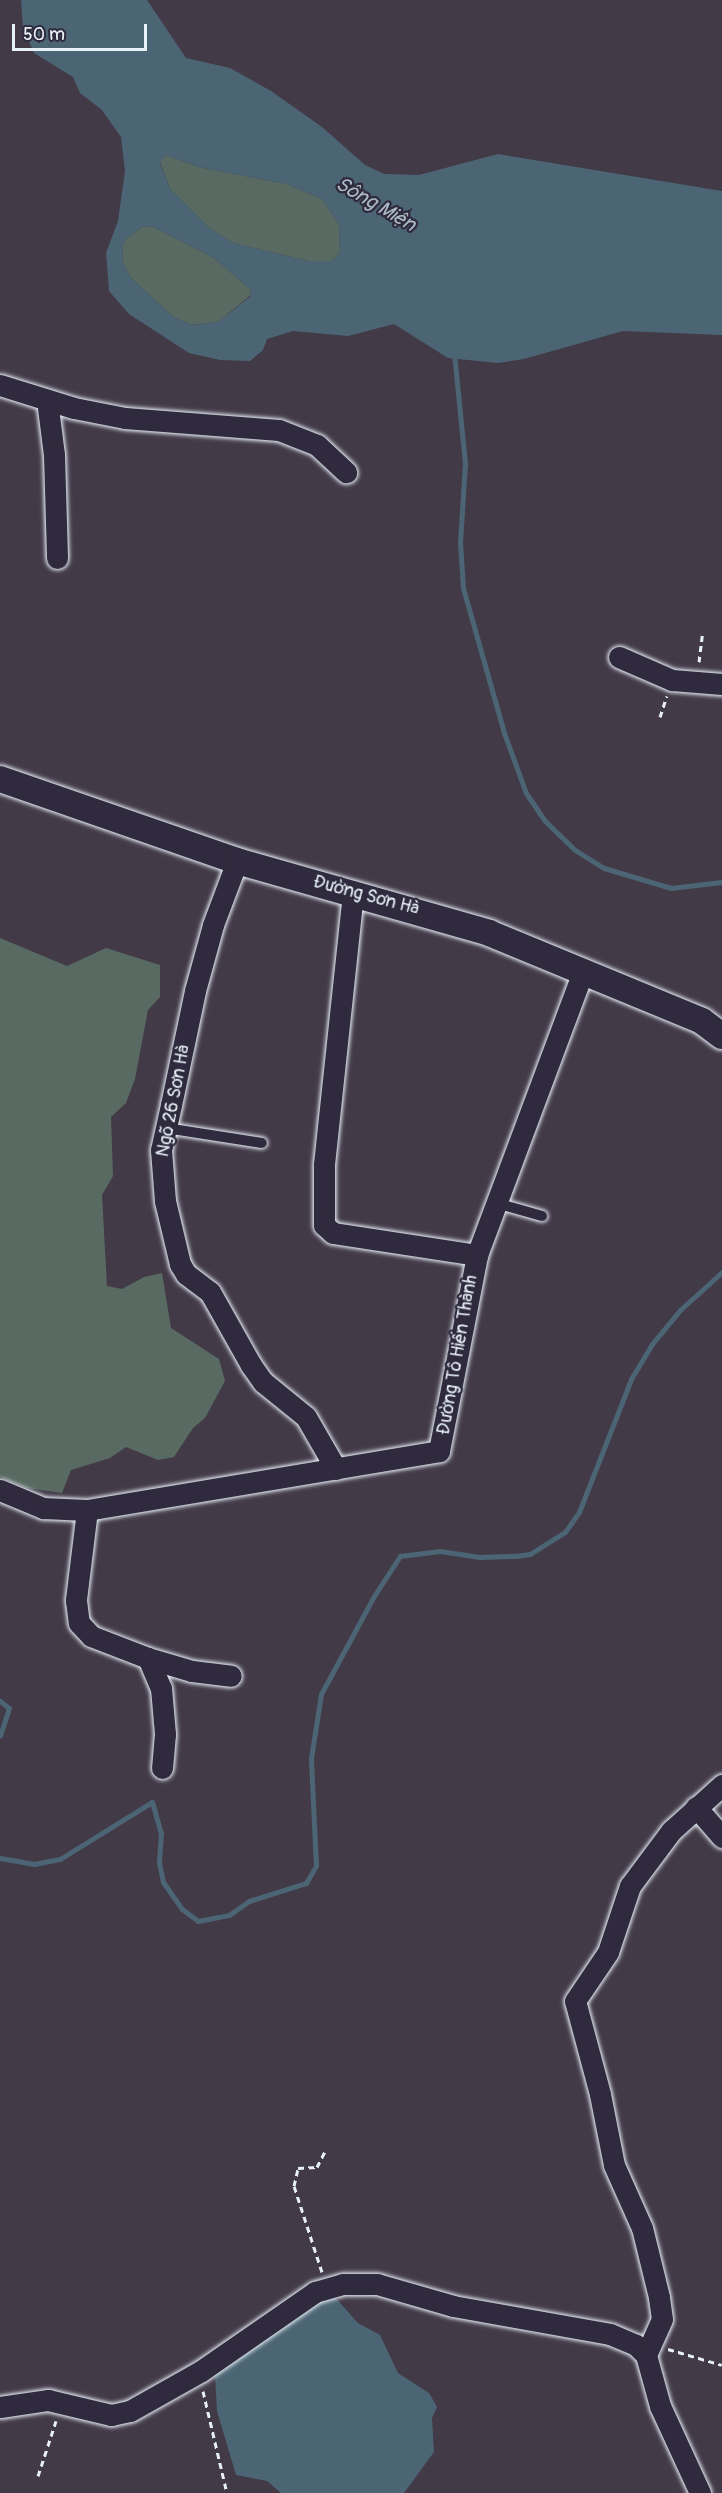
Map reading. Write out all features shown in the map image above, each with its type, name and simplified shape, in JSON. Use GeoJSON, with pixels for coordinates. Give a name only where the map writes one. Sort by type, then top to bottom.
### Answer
{"type":"FeatureCollection","features":[{"type":"Feature","properties":{"kind":"street"},"geometry":{"type":"LineString","coordinates":[[0,386],[47,400],[148,421],[279,430],[316,446],[346,472]]}},
{"type":"Feature","properties":{"kind":"street"},"geometry":{"type":"LineString","coordinates":[[47,400],[54,447],[57,558]]}},
{"type":"Feature","properties":{"kind":"street"},"geometry":{"type":"LineString","coordinates":[[618,657],[659,676],[722,684]]}},
{"type":"Feature","properties":{"kind":"street","name":"Đường Sơn Hà"},"geometry":{"type":"LineString","coordinates":[[0,779],[237,861],[489,933],[582,974],[702,1021],[722,1036]]}},
{"type":"Feature","properties":{"kind":"street","name":"Ngõ 26 Sơn Hà"},"geometry":{"type":"LineString","coordinates":[[237,861],[213,925],[195,991],[166,1128],[162,1181],[180,1264],[210,1292],[250,1365],[263,1382],[306,1417],[336,1469]]}},
{"type":"Feature","properties":{"kind":"street"},"geometry":{"type":"LineString","coordinates":[[353,893],[325,1153],[324,1225],[333,1233],[477,1255]]}},
{"type":"Feature","properties":{"kind":"street","name":"Đường Tô Hiến Thành"},"geometry":{"type":"LineString","coordinates":[[0,1490],[43,1508],[87,1510],[439,1451],[477,1255],[582,974]]}},
{"type":"Feature","properties":{"kind":"street"},"geometry":{"type":"LineString","coordinates":[[87,1510],[76,1600],[79,1623],[92,1636],[148,1658],[192,1671],[231,1676]]}},
{"type":"Feature","properties":{"kind":"street"},"geometry":{"type":"LineString","coordinates":[[148,1658],[161,1688],[165,1734],[162,1768]]}},
{"type":"Feature","properties":{"kind":"street"},"geometry":{"type":"LineString","coordinates":[[700,2493],[660,2406],[649,2350],[662,2319],[659,2297],[642,2228],[614,2165],[600,2094],[575,2001],[608,1952],[620,1908],[630,1886],[671,1831],[722,1785]]}},
{"type":"Feature","properties":{"kind":"street"},"geometry":{"type":"LineString","coordinates":[[696,1807],[722,1837]]}},
{"type":"Feature","properties":{"kind":"street"},"geometry":{"type":"LineString","coordinates":[[0,2407],[35,2400],[58,2402],[102,2414],[120,2414],[201,2371],[300,2301],[328,2288],[357,2283],[388,2286],[453,2306],[610,2334],[649,2350]]}},
{"type":"Feature","properties":{"kind":"lane"},"geometry":{"type":"LineString","coordinates":[[166,1128],[262,1143]]}},
{"type":"Feature","properties":{"kind":"lane"},"geometry":{"type":"LineString","coordinates":[[496,1203],[542,1216]]}},
{"type":"Feature","properties":{"kind":"path"},"geometry":{"type":"LineString","coordinates":[[698,682],[704,631]]}},
{"type":"Feature","properties":{"kind":"path"},"geometry":{"type":"LineString","coordinates":[[324,2151],[317,2167],[298,2168],[294,2186],[328,2288]]}},
{"type":"Feature","properties":{"kind":"path"},"geometry":{"type":"LineString","coordinates":[[649,2350],[722,2365]]}},
{"type":"Feature","properties":{"kind":"path"},"geometry":{"type":"LineString","coordinates":[[201,2371],[205,2412],[227,2493]]}},
{"type":"Feature","properties":{"kind":"path"},"geometry":{"type":"LineString","coordinates":[[38,2476],[53,2433],[58,2402]]}},
{"type":"Feature","properties":{"kind":"green space"},"geometry":{"type":"Polygon","coordinates":[[[166,155],[199,167],[287,184],[322,199],[339,224],[340,253],[332,261],[308,261],[233,243],[209,228],[170,189],[160,161],[166,155]]]}},
{"type":"Feature","properties":{"kind":"green space"},"geometry":{"type":"Polygon","coordinates":[[[152,226],[214,258],[250,289],[251,295],[218,322],[192,325],[173,317],[130,277],[122,261],[123,243],[128,237],[142,227],[152,226]]]}},
{"type":"Feature","properties":{"kind":"green space"},"geometry":{"type":"Polygon","coordinates":[[[0,938],[67,966],[106,948],[160,965],[160,997],[148,1010],[135,1079],[126,1103],[111,1117],[113,1176],[102,1195],[107,1286],[122,1289],[144,1277],[162,1273],[171,1328],[219,1359],[225,1381],[205,1418],[193,1428],[174,1457],[158,1460],[126,1447],[110,1458],[71,1470],[62,1493],[27,1488],[0,1477],[0,938]]]}},
{"type":"Feature","properties":{"kind":"water","name":"Sông Miện"},"geometry":{"type":"Polygon","coordinates":[[[21,0],[147,0],[186,58],[230,68],[271,91],[322,127],[365,165],[384,174],[419,175],[498,154],[722,191],[722,335],[623,331],[524,359],[498,363],[448,358],[394,324],[348,336],[293,331],[267,339],[263,350],[250,361],[220,360],[189,353],[129,314],[109,291],[106,253],[118,221],[125,171],[121,137],[102,110],[80,93],[73,77],[34,53],[23,28],[21,0]],[[166,155],[160,162],[170,189],[209,228],[233,243],[308,261],[332,261],[340,253],[339,224],[322,199],[287,184],[199,167],[166,155]],[[152,226],[142,227],[128,237],[123,243],[122,261],[130,277],[173,317],[192,325],[218,322],[251,296],[250,289],[214,258],[152,226]]]}},
{"type":"Feature","properties":{"kind":"water"},"geometry":{"type":"Polygon","coordinates":[[[332,2294],[358,2323],[380,2335],[398,2373],[429,2393],[437,2407],[432,2418],[434,2452],[404,2493],[281,2493],[267,2481],[236,2475],[217,2411],[215,2375],[332,2294]]]}},
{"type":"Feature","properties":{"kind":"waterway"},"geometry":{"type":"LineString","coordinates":[[454,353],[465,463],[460,542],[463,588],[504,733],[526,793],[545,821],[575,850],[604,868],[671,888],[722,882]]}},
{"type":"Feature","properties":{"kind":"waterway"},"geometry":{"type":"LineString","coordinates":[[0,1858],[34,1864],[60,1859],[152,1802],[161,1833],[159,1863],[163,1882],[182,1909],[198,1921],[229,1915],[249,1901],[306,1883],[316,1866],[311,1758],[321,1694],[374,1596],[400,1556],[440,1551],[480,1557],[530,1554],[565,1532],[579,1512],[631,1379],[652,1344],[680,1310],[722,1272]]}},
{"type":"Feature","properties":{"kind":"waterway"},"geometry":{"type":"LineString","coordinates":[[0,1701],[9,1708],[0,1736]]}}]}
